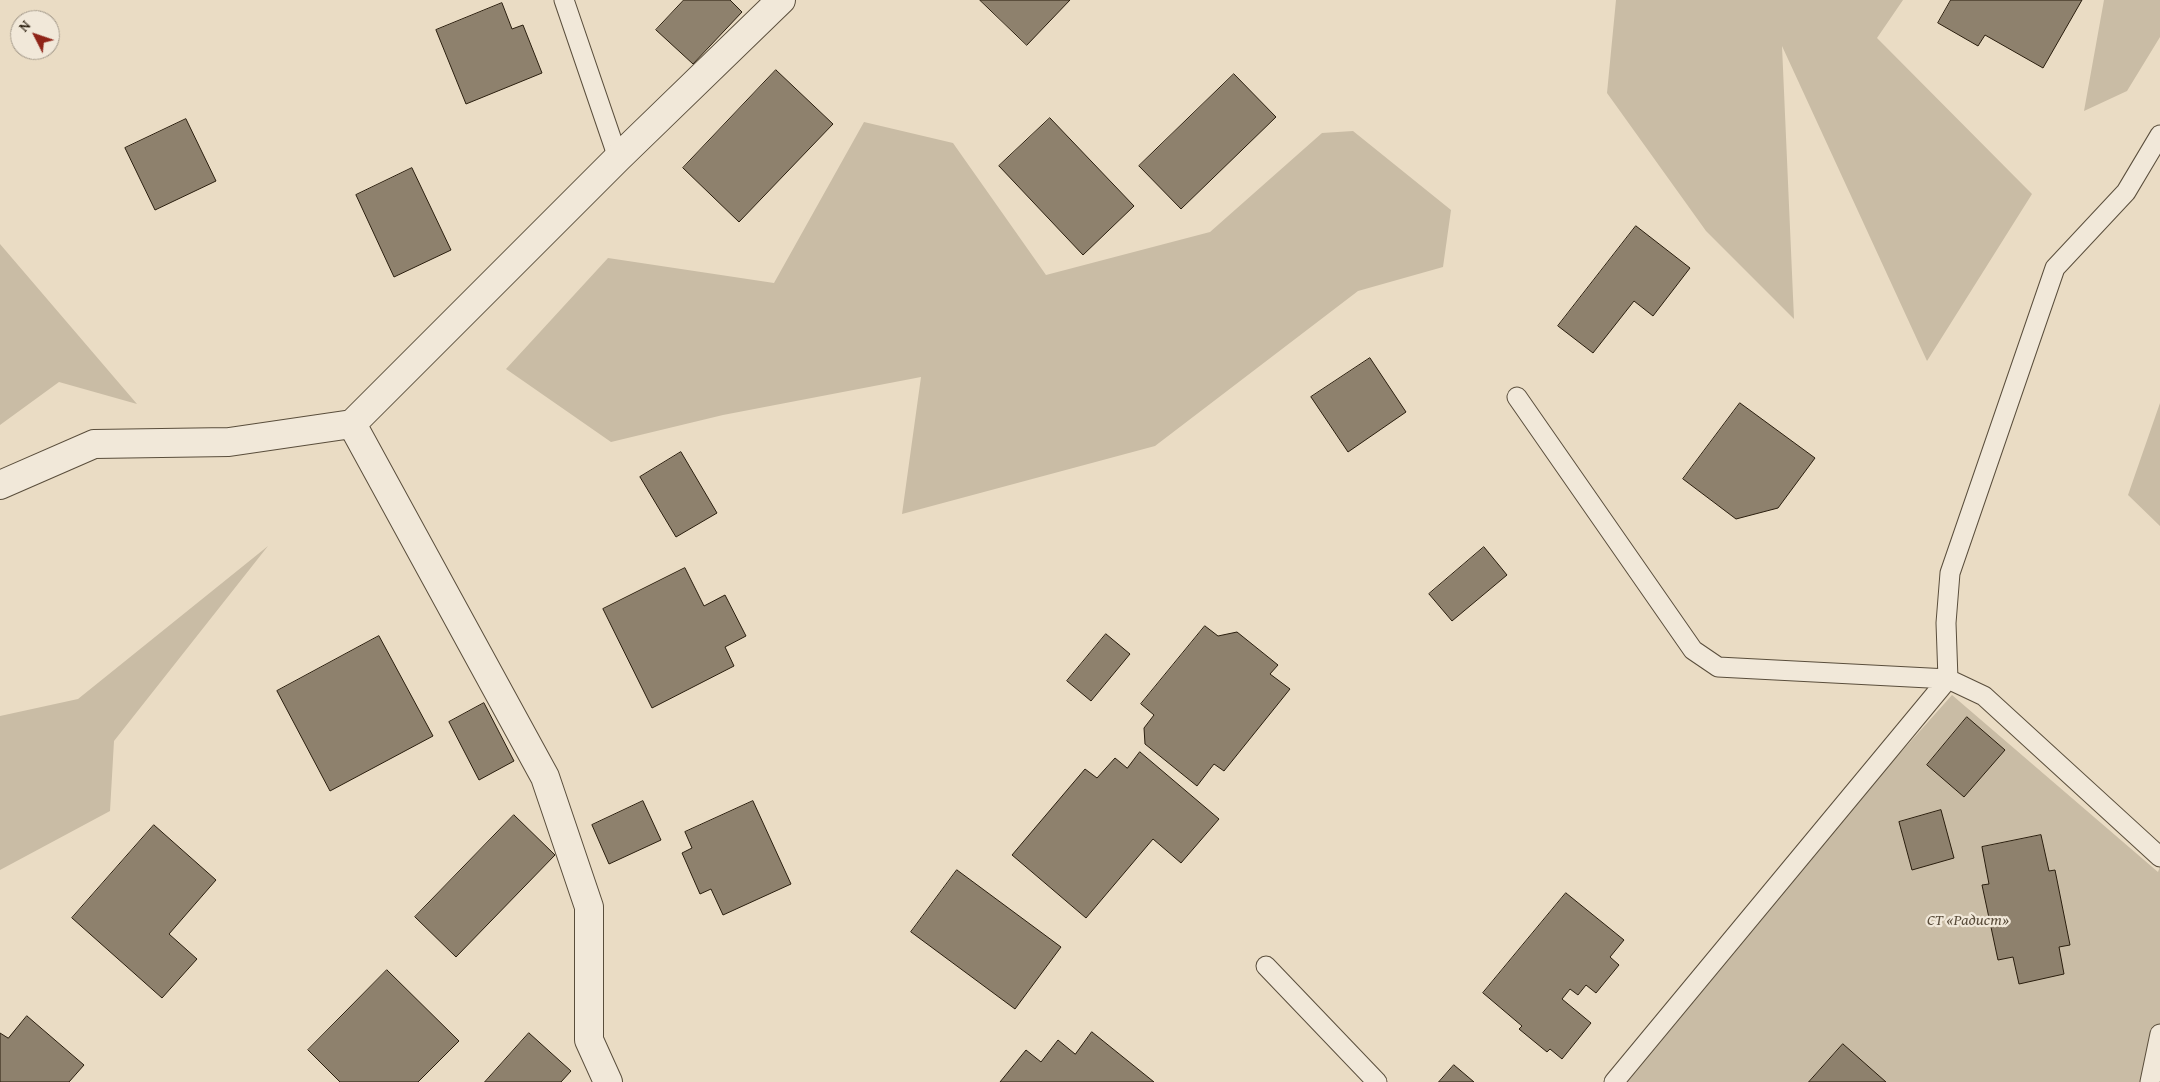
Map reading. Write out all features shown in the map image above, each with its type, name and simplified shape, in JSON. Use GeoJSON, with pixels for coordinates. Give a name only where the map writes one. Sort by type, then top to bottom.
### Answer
{"type":"FeatureCollection","features":[{"type":"Feature","properties":{"kind":"street"},"geometry":{"type":"LineString","coordinates":[[0,485],[94,444],[229,442],[352,424],[618,158],[781,0]]}},
{"type":"Feature","properties":{"kind":"street"},"geometry":{"type":"LineString","coordinates":[[352,424],[545,777],[589,907],[589,1040],[608,1082]]}},
{"type":"Feature","properties":{"kind":"lane"},"geometry":{"type":"LineString","coordinates":[[564,0],[618,158]]}},
{"type":"Feature","properties":{"kind":"lane"},"geometry":{"type":"LineString","coordinates":[[1614,1082],[1948,679],[1946,623],[1950,573],[2055,268],[2126,192],[2160,135]]}},
{"type":"Feature","properties":{"kind":"lane"},"geometry":{"type":"LineString","coordinates":[[1518,397],[1693,650],[1718,667],[1948,679],[1984,696],[2160,857]]}},
{"type":"Feature","properties":{"kind":"lane"},"geometry":{"type":"LineString","coordinates":[[1266,966],[1377,1082]]}},
{"type":"Feature","properties":{"kind":"lane"},"geometry":{"type":"LineString","coordinates":[[2150,1082],[2160,1034]]}},
{"type":"Feature","properties":{"kind":"green space"},"geometry":{"type":"Polygon","coordinates":[[[1616,0],[1903,0],[1877,38],[2032,194],[1927,361],[1782,46],[1794,319],[1706,231],[1607,93],[1616,0]]]}},
{"type":"Feature","properties":{"kind":"green space"},"geometry":{"type":"Polygon","coordinates":[[[2104,0],[2160,0],[2160,37],[2127,91],[2084,111],[2104,0]]]}},
{"type":"Feature","properties":{"kind":"green space"},"geometry":{"type":"Polygon","coordinates":[[[864,122],[953,143],[1046,275],[1210,232],[1322,133],[1353,131],[1451,210],[1443,267],[1358,291],[1155,446],[902,514],[921,377],[723,415],[611,442],[506,369],[608,258],[774,283],[864,122]]]}},
{"type":"Feature","properties":{"kind":"green space"},"geometry":{"type":"Polygon","coordinates":[[[0,244],[137,404],[59,382],[0,425],[0,244]]]}},
{"type":"Feature","properties":{"kind":"green space"},"geometry":{"type":"Polygon","coordinates":[[[2160,403],[2160,526],[2128,495],[2160,403]]]}},
{"type":"Feature","properties":{"kind":"green space"},"geometry":{"type":"Polygon","coordinates":[[[268,546],[114,741],[110,811],[0,870],[0,716],[78,699],[268,546]]]}},
{"type":"Feature","properties":{"kind":"green space","name":"СТ «Радист»"},"geometry":{"type":"Polygon","coordinates":[[[1952,695],[2158,872],[2160,866],[2160,1082],[1607,1082],[1952,695]]]}},
{"type":"Feature","properties":{"kind":"building"},"geometry":{"type":"Polygon","coordinates":[[[684,0],[730,0],[742,12],[693,64],[656,30],[684,0]]]}},
{"type":"Feature","properties":{"kind":"building"},"geometry":{"type":"Polygon","coordinates":[[[980,0],[1070,0],[1027,45],[980,0]]]}},
{"type":"Feature","properties":{"kind":"building"},"geometry":{"type":"Polygon","coordinates":[[[1951,0],[2082,0],[2043,68],[1985,35],[1978,46],[1938,23],[1951,0]]]}},
{"type":"Feature","properties":{"kind":"building"},"geometry":{"type":"Polygon","coordinates":[[[502,3],[512,29],[523,25],[542,73],[466,104],[436,30],[502,3]]]}},
{"type":"Feature","properties":{"kind":"building"},"geometry":{"type":"Polygon","coordinates":[[[776,70],[833,124],[739,222],[683,168],[776,70]]]}},
{"type":"Feature","properties":{"kind":"building"},"geometry":{"type":"Polygon","coordinates":[[[1234,74],[1276,117],[1181,209],[1139,166],[1234,74]]]}},
{"type":"Feature","properties":{"kind":"building"},"geometry":{"type":"Polygon","coordinates":[[[1050,118],[1134,206],[1083,255],[999,166],[1050,118]]]}},
{"type":"Feature","properties":{"kind":"building"},"geometry":{"type":"Polygon","coordinates":[[[186,119],[216,181],[155,210],[125,148],[186,119]]]}},
{"type":"Feature","properties":{"kind":"building"},"geometry":{"type":"Polygon","coordinates":[[[412,168],[451,250],[394,277],[356,195],[412,168]]]}},
{"type":"Feature","properties":{"kind":"building"},"geometry":{"type":"Polygon","coordinates":[[[1636,226],[1690,268],[1653,316],[1634,301],[1593,353],[1558,326],[1636,226]]]}},
{"type":"Feature","properties":{"kind":"building"},"geometry":{"type":"Polygon","coordinates":[[[1370,358],[1406,412],[1348,452],[1311,397],[1370,358]]]}},
{"type":"Feature","properties":{"kind":"building"},"geometry":{"type":"Polygon","coordinates":[[[1740,403],[1815,458],[1778,508],[1736,519],[1683,479],[1740,403]]]}},
{"type":"Feature","properties":{"kind":"building"},"geometry":{"type":"Polygon","coordinates":[[[681,452],[717,513],[676,537],[640,477],[681,452]]]}},
{"type":"Feature","properties":{"kind":"building"},"geometry":{"type":"Polygon","coordinates":[[[1484,547],[1507,575],[1452,621],[1429,594],[1484,547]]]}},
{"type":"Feature","properties":{"kind":"building"},"geometry":{"type":"Polygon","coordinates":[[[685,568],[704,606],[725,595],[746,636],[725,647],[734,666],[652,708],[603,609],[685,568]]]}},
{"type":"Feature","properties":{"kind":"building"},"geometry":{"type":"Polygon","coordinates":[[[1205,626],[1218,636],[1237,632],[1278,665],[1270,674],[1290,689],[1224,771],[1214,764],[1197,786],[1145,744],[1144,728],[1154,715],[1141,704],[1205,626]]]}},
{"type":"Feature","properties":{"kind":"building"},"geometry":{"type":"Polygon","coordinates":[[[1106,634],[1130,654],[1091,701],[1067,681],[1106,634]]]}},
{"type":"Feature","properties":{"kind":"building"},"geometry":{"type":"Polygon","coordinates":[[[379,636],[433,736],[330,791],[277,691],[379,636]]]}},
{"type":"Feature","properties":{"kind":"building"},"geometry":{"type":"Polygon","coordinates":[[[484,703],[514,761],[479,780],[449,722],[484,703]]]}},
{"type":"Feature","properties":{"kind":"building"},"geometry":{"type":"Polygon","coordinates":[[[1967,717],[2005,750],[1964,797],[1927,765],[1967,717]]]}},
{"type":"Feature","properties":{"kind":"building"},"geometry":{"type":"Polygon","coordinates":[[[1140,752],[1219,819],[1181,863],[1153,839],[1086,918],[1012,855],[1085,769],[1097,778],[1115,758],[1127,768],[1140,752]]]}},
{"type":"Feature","properties":{"kind":"building"},"geometry":{"type":"Polygon","coordinates":[[[643,801],[661,840],[609,864],[592,825],[643,801]]]}},
{"type":"Feature","properties":{"kind":"building"},"geometry":{"type":"Polygon","coordinates":[[[753,801],[791,884],[723,915],[711,889],[700,894],[682,853],[692,848],[685,832],[753,801]]]}},
{"type":"Feature","properties":{"kind":"building"},"geometry":{"type":"Polygon","coordinates":[[[1941,810],[1954,858],[1912,870],[1899,822],[1941,810]]]}},
{"type":"Feature","properties":{"kind":"building"},"geometry":{"type":"Polygon","coordinates":[[[514,815],[555,855],[456,957],[415,917],[514,815]]]}},
{"type":"Feature","properties":{"kind":"building"},"geometry":{"type":"Polygon","coordinates":[[[154,825],[216,880],[169,934],[197,959],[162,998],[72,918],[154,825]]]}},
{"type":"Feature","properties":{"kind":"building"},"geometry":{"type":"Polygon","coordinates":[[[2041,835],[2049,871],[2055,870],[2070,945],[2059,947],[2064,974],[2019,984],[2013,957],[1998,960],[1982,885],[1989,884],[1982,847],[2041,835]]]}},
{"type":"Feature","properties":{"kind":"building"},"geometry":{"type":"Polygon","coordinates":[[[957,870],[1061,947],[1015,1009],[911,932],[957,870]]]}},
{"type":"Feature","properties":{"kind":"building"},"geometry":{"type":"Polygon","coordinates":[[[1566,893],[1624,940],[1610,957],[1619,965],[1596,993],[1586,985],[1578,995],[1570,989],[1562,999],[1591,1023],[1562,1059],[1550,1049],[1547,1052],[1519,1029],[1522,1026],[1483,993],[1566,893]]]}},
{"type":"Feature","properties":{"kind":"building"},"geometry":{"type":"Polygon","coordinates":[[[387,970],[459,1041],[418,1082],[340,1082],[308,1050],[387,970]]]}},
{"type":"Feature","properties":{"kind":"building"},"geometry":{"type":"Polygon","coordinates":[[[27,1016],[84,1065],[69,1082],[0,1082],[0,1033],[8,1038],[27,1016]]]}},
{"type":"Feature","properties":{"kind":"building"},"geometry":{"type":"Polygon","coordinates":[[[1092,1032],[1154,1082],[1000,1082],[1026,1050],[1041,1062],[1058,1040],[1075,1054],[1092,1032]]]}},
{"type":"Feature","properties":{"kind":"building"},"geometry":{"type":"Polygon","coordinates":[[[529,1033],[571,1071],[561,1082],[485,1082],[529,1033]]]}},
{"type":"Feature","properties":{"kind":"building"},"geometry":{"type":"Polygon","coordinates":[[[1843,1044],[1886,1082],[1809,1082],[1843,1044]]]}},
{"type":"Feature","properties":{"kind":"building"},"geometry":{"type":"Polygon","coordinates":[[[1454,1065],[1474,1082],[1439,1082],[1454,1065]]]}}]}
